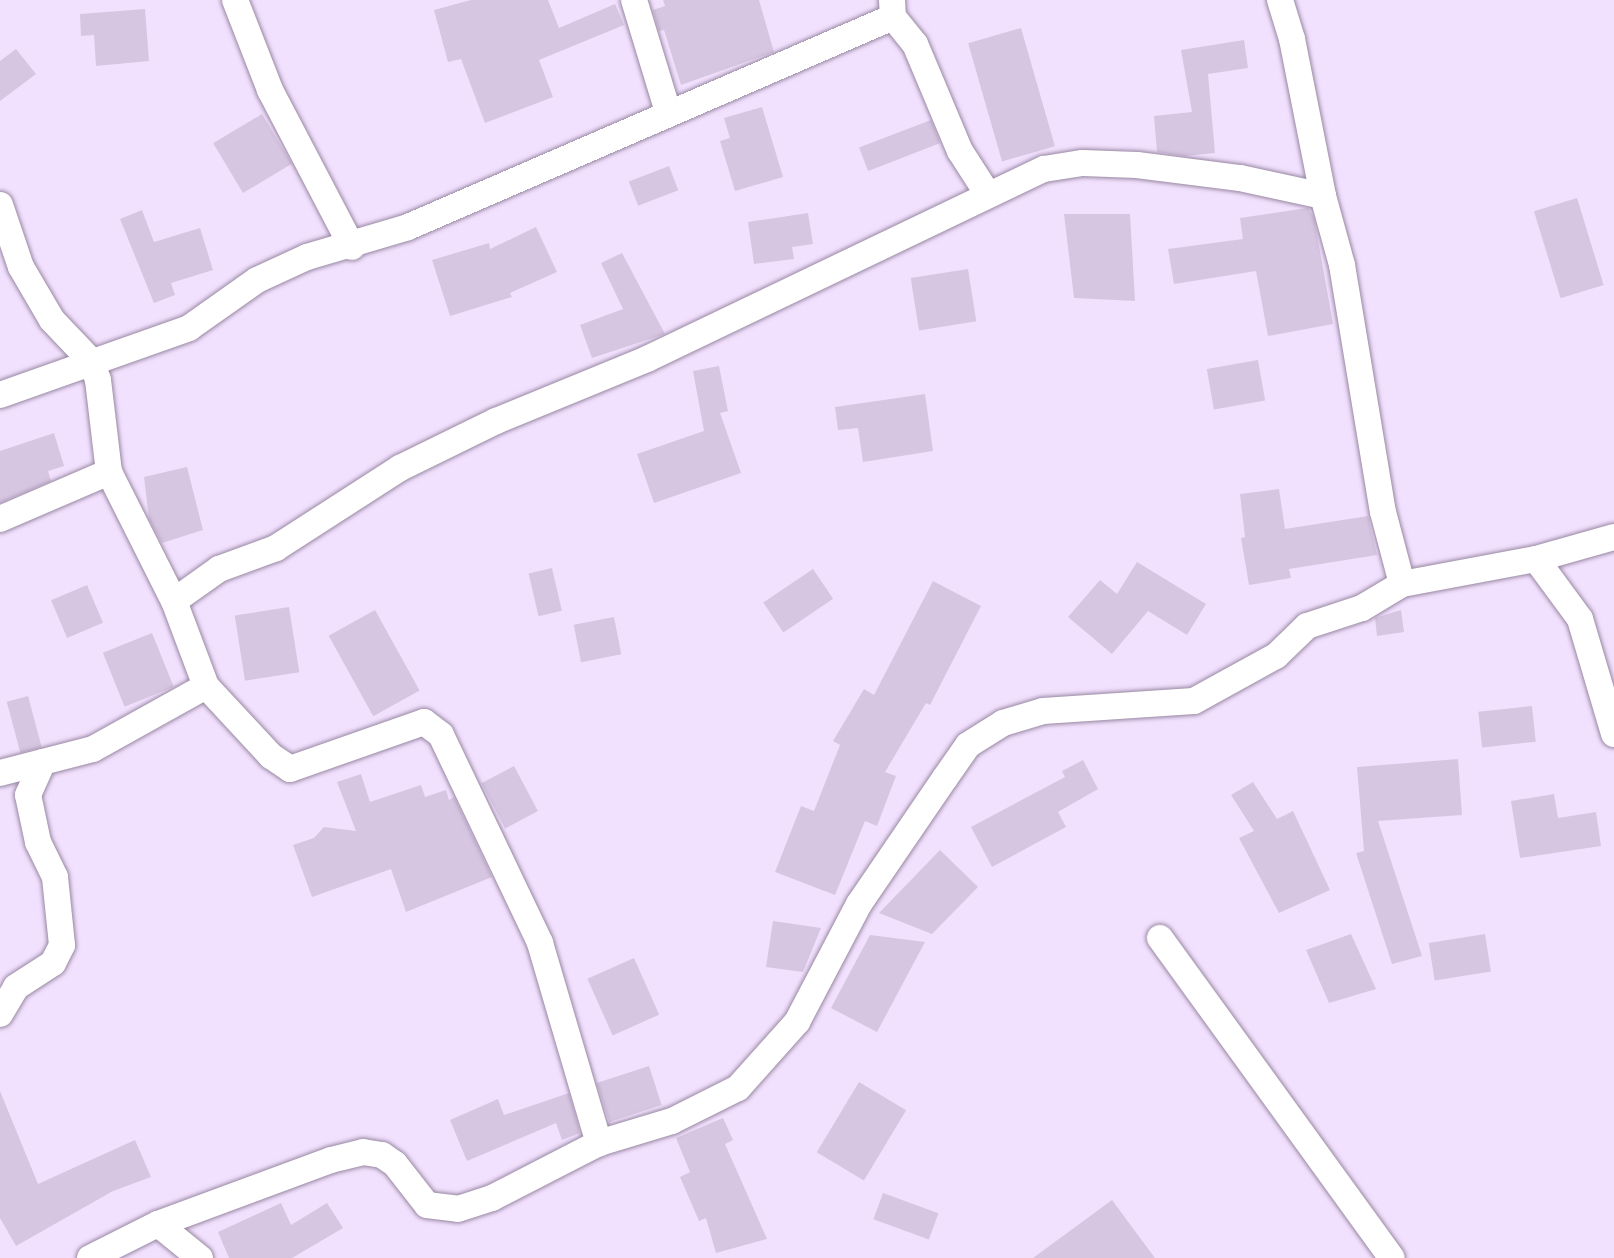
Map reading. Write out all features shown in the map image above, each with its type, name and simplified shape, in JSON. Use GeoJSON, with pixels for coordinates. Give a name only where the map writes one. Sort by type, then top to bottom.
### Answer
{"type":"FeatureCollection","features":[{"type":"Feature","properties":{"kind":"street"},"geometry":{"type":"LineString","coordinates":[[235,0],[270,90],[352,247]]}},
{"type":"Feature","properties":{"kind":"street"},"geometry":{"type":"LineString","coordinates":[[634,0],[668,112]]}},
{"type":"Feature","properties":{"kind":"street"},"geometry":{"type":"LineString","coordinates":[[1280,0],[1292,39],[1323,196],[1342,265],[1383,512],[1402,584]]}},
{"type":"Feature","properties":{"kind":"street"},"geometry":{"type":"LineString","coordinates":[[0,395],[189,327],[257,280],[307,257],[352,247],[566,162],[668,112],[754,79],[893,9],[915,44],[960,151],[987,193]]}},
{"type":"Feature","properties":{"kind":"street"},"geometry":{"type":"LineString","coordinates":[[174,601],[219,569],[276,548],[400,468],[496,421],[657,354],[987,193],[1044,169],[1083,163],[1137,165],[1240,178],[1323,196]]}},
{"type":"Feature","properties":{"kind":"street"},"geometry":{"type":"LineString","coordinates":[[0,205],[21,267],[52,320],[92,362],[98,380],[109,472],[174,601],[206,686],[271,756],[290,769],[424,722],[441,735],[540,943],[599,1143]]}},
{"type":"Feature","properties":{"kind":"street"},"geometry":{"type":"LineString","coordinates":[[0,519],[109,472]]}},
{"type":"Feature","properties":{"kind":"street"},"geometry":{"type":"LineString","coordinates":[[90,1258],[158,1224],[331,1160],[363,1152],[382,1155],[395,1164],[427,1205],[458,1209],[492,1198],[599,1143],[672,1121],[738,1089],[797,1022],[859,904],[968,745],[1003,723],[1043,711],[1194,701],[1276,656],[1307,626],[1362,608],[1402,584],[1536,559],[1614,537]]}},
{"type":"Feature","properties":{"kind":"street"},"geometry":{"type":"LineString","coordinates":[[1536,559],[1580,619],[1614,734]]}},
{"type":"Feature","properties":{"kind":"street"},"geometry":{"type":"LineString","coordinates":[[0,773],[93,749],[206,686]]}},
{"type":"Feature","properties":{"kind":"street"},"geometry":{"type":"LineString","coordinates":[[0,1014],[16,987],[52,963],[62,945],[55,877],[38,842],[28,795],[43,762]]}},
{"type":"Feature","properties":{"kind":"street"},"geometry":{"type":"LineString","coordinates":[[1160,938],[1392,1258]]}},
{"type":"Feature","properties":{"kind":"street"},"geometry":{"type":"LineString","coordinates":[[158,1224],[200,1258]]}},
{"type":"Feature","properties":{"kind":"building"},"geometry":{"type":"Polygon","coordinates":[[[471,0],[548,0],[559,28],[615,4],[624,25],[539,60],[553,97],[485,123],[461,59],[448,62],[434,10],[471,0]]]}},
{"type":"Feature","properties":{"kind":"building"},"geometry":{"type":"Polygon","coordinates":[[[663,0],[759,0],[774,52],[681,85],[664,30],[659,31],[653,10],[665,6],[663,0]]]}},
{"type":"Feature","properties":{"kind":"building"},"geometry":{"type":"Polygon","coordinates":[[[145,9],[149,61],[96,66],[94,35],[81,36],[80,14],[145,9]]]}},
{"type":"Feature","properties":{"kind":"building"},"geometry":{"type":"Polygon","coordinates":[[[1021,28],[1055,146],[1002,161],[968,43],[1021,28]]]}},
{"type":"Feature","properties":{"kind":"building"},"geometry":{"type":"Polygon","coordinates":[[[1244,40],[1248,68],[1208,74],[1215,153],[1184,156],[1157,152],[1154,116],[1192,112],[1181,50],[1244,40]]]}},
{"type":"Feature","properties":{"kind":"building"},"geometry":{"type":"Polygon","coordinates":[[[16,49],[36,74],[0,101],[0,61],[16,49]]]}},
{"type":"Feature","properties":{"kind":"building"},"geometry":{"type":"Polygon","coordinates":[[[762,107],[783,177],[735,191],[720,141],[730,138],[724,118],[762,107]]]}},
{"type":"Feature","properties":{"kind":"building"},"geometry":{"type":"Polygon","coordinates":[[[262,114],[292,164],[243,193],[213,143],[262,114]]]}},
{"type":"Feature","properties":{"kind":"building"},"geometry":{"type":"Polygon","coordinates":[[[931,120],[940,143],[868,171],[859,148],[931,120]]]}},
{"type":"Feature","properties":{"kind":"building"},"geometry":{"type":"Polygon","coordinates":[[[669,166],[678,190],[638,206],[629,181],[669,166]]]}},
{"type":"Feature","properties":{"kind":"building"},"geometry":{"type":"Polygon","coordinates":[[[1577,198],[1604,285],[1561,298],[1534,211],[1577,198]]]}},
{"type":"Feature","properties":{"kind":"building"},"geometry":{"type":"Polygon","coordinates":[[[1308,208],[1314,218],[1333,324],[1268,336],[1256,271],[1174,284],[1168,249],[1243,239],[1240,218],[1308,208]]]}},
{"type":"Feature","properties":{"kind":"building"},"geometry":{"type":"Polygon","coordinates":[[[142,210],[154,242],[200,228],[213,270],[171,283],[175,295],[154,303],[120,219],[142,210]]]}},
{"type":"Feature","properties":{"kind":"building"},"geometry":{"type":"Polygon","coordinates":[[[808,213],[813,244],[792,247],[794,259],[754,264],[748,222],[808,213]]]}},
{"type":"Feature","properties":{"kind":"building"},"geometry":{"type":"Polygon","coordinates":[[[1064,214],[1130,214],[1135,301],[1074,298],[1064,214]]]}},
{"type":"Feature","properties":{"kind":"building"},"geometry":{"type":"Polygon","coordinates":[[[536,227],[557,272],[510,293],[512,297],[450,316],[432,260],[489,243],[490,249],[536,227]]]}},
{"type":"Feature","properties":{"kind":"building"},"geometry":{"type":"Polygon","coordinates":[[[622,253],[665,334],[592,358],[580,325],[623,309],[601,263],[622,253]]]}},
{"type":"Feature","properties":{"kind":"building"},"geometry":{"type":"Polygon","coordinates":[[[968,269],[976,321],[919,330],[911,278],[968,269]]]}},
{"type":"Feature","properties":{"kind":"building"},"geometry":{"type":"Polygon","coordinates":[[[1258,360],[1265,400],[1214,409],[1207,369],[1258,360]]]}},
{"type":"Feature","properties":{"kind":"building"},"geometry":{"type":"Polygon","coordinates":[[[719,366],[728,411],[720,413],[741,473],[654,503],[637,454],[704,431],[693,371],[719,366]]]}},
{"type":"Feature","properties":{"kind":"building"},"geometry":{"type":"Polygon","coordinates":[[[925,394],[933,451],[863,462],[858,428],[838,430],[835,407],[925,394]]]}},
{"type":"Feature","properties":{"kind":"building"},"geometry":{"type":"Polygon","coordinates":[[[54,433],[64,466],[48,471],[51,481],[0,503],[0,451],[54,433]]]}},
{"type":"Feature","properties":{"kind":"building"},"geometry":{"type":"Polygon","coordinates":[[[187,467],[203,530],[162,543],[149,519],[144,477],[187,467]]]}},
{"type":"Feature","properties":{"kind":"building"},"geometry":{"type":"Polygon","coordinates":[[[1279,489],[1285,529],[1368,516],[1377,555],[1289,569],[1291,578],[1249,585],[1241,538],[1245,537],[1240,494],[1279,489]]]}},
{"type":"Feature","properties":{"kind":"building"},"geometry":{"type":"Polygon","coordinates":[[[1137,562],[1206,604],[1187,635],[1148,611],[1112,654],[1068,617],[1100,580],[1117,594],[1137,562]]]}},
{"type":"Feature","properties":{"kind":"building"},"geometry":{"type":"Polygon","coordinates":[[[552,568],[562,611],[539,616],[529,573],[552,568]]]}},
{"type":"Feature","properties":{"kind":"building"},"geometry":{"type":"Polygon","coordinates":[[[813,569],[833,599],[783,632],[763,603],[813,569]]]}},
{"type":"Feature","properties":{"kind":"building"},"geometry":{"type":"Polygon","coordinates":[[[933,581],[981,606],[930,705],[926,703],[885,772],[896,776],[877,826],[865,821],[835,895],[775,872],[801,806],[814,811],[840,745],[833,741],[864,689],[874,695],[933,581]]]}},
{"type":"Feature","properties":{"kind":"building"},"geometry":{"type":"Polygon","coordinates":[[[87,585],[103,623],[67,638],[51,600],[87,585]]]}},
{"type":"Feature","properties":{"kind":"building"},"geometry":{"type":"Polygon","coordinates":[[[289,607],[299,672],[245,681],[235,616],[289,607]]]}},
{"type":"Feature","properties":{"kind":"building"},"geometry":{"type":"Polygon","coordinates":[[[375,610],[420,690],[373,716],[329,636],[375,610]]]}},
{"type":"Feature","properties":{"kind":"building"},"geometry":{"type":"Polygon","coordinates":[[[1401,610],[1404,632],[1377,636],[1375,618],[1401,610]]]}},
{"type":"Feature","properties":{"kind":"building"},"geometry":{"type":"Polygon","coordinates":[[[614,617],[621,654],[581,662],[574,625],[614,617]]]}},
{"type":"Feature","properties":{"kind":"building"},"geometry":{"type":"Polygon","coordinates":[[[152,633],[174,687],[125,707],[103,653],[152,633]]]}},
{"type":"Feature","properties":{"kind":"building"},"geometry":{"type":"Polygon","coordinates":[[[28,696],[42,747],[20,753],[7,702],[28,696]]]}},
{"type":"Feature","properties":{"kind":"building"},"geometry":{"type":"Polygon","coordinates":[[[1532,706],[1536,742],[1482,747],[1478,712],[1532,706]]]}},
{"type":"Feature","properties":{"kind":"building"},"geometry":{"type":"Polygon","coordinates":[[[1458,759],[1462,815],[1378,821],[1422,956],[1392,964],[1356,853],[1364,851],[1357,767],[1458,759]]]}},
{"type":"Feature","properties":{"kind":"building"},"geometry":{"type":"Polygon","coordinates":[[[1083,760],[1098,789],[1058,812],[1066,827],[992,867],[971,827],[1065,777],[1062,771],[1083,760]]]}},
{"type":"Feature","properties":{"kind":"building"},"geometry":{"type":"Polygon","coordinates":[[[514,766],[538,811],[505,828],[481,783],[514,766]]]}},
{"type":"Feature","properties":{"kind":"building"},"geometry":{"type":"Polygon","coordinates":[[[361,774],[370,802],[421,785],[425,797],[446,790],[449,800],[454,797],[492,877],[406,912],[391,869],[312,897],[293,845],[314,838],[324,827],[356,831],[337,782],[361,774]]]}},
{"type":"Feature","properties":{"kind":"building"},"geometry":{"type":"Polygon","coordinates":[[[1253,782],[1277,819],[1293,811],[1330,890],[1279,913],[1239,838],[1254,831],[1231,795],[1253,782]]]}},
{"type":"Feature","properties":{"kind":"building"},"geometry":{"type":"Polygon","coordinates":[[[1554,794],[1558,818],[1596,812],[1601,846],[1520,858],[1511,801],[1554,794]]]}},
{"type":"Feature","properties":{"kind":"building"},"geometry":{"type":"Polygon","coordinates":[[[940,850],[978,887],[932,934],[879,913],[940,850]]]}},
{"type":"Feature","properties":{"kind":"building"},"geometry":{"type":"Polygon","coordinates":[[[773,921],[821,928],[803,972],[766,967],[773,921]]]}},
{"type":"Feature","properties":{"kind":"building"},"geometry":{"type":"Polygon","coordinates":[[[1351,934],[1376,989],[1329,1003],[1306,950],[1351,934]]]}},
{"type":"Feature","properties":{"kind":"building"},"geometry":{"type":"Polygon","coordinates":[[[1485,934],[1491,972],[1435,980],[1429,943],[1485,934]]]}},
{"type":"Feature","properties":{"kind":"building"},"geometry":{"type":"Polygon","coordinates":[[[870,935],[925,942],[877,1032],[831,1008],[870,935]]]}},
{"type":"Feature","properties":{"kind":"building"},"geometry":{"type":"Polygon","coordinates":[[[634,958],[659,1015],[613,1035],[587,979],[634,958]]]}},
{"type":"Feature","properties":{"kind":"building"},"geometry":{"type":"Polygon","coordinates":[[[649,1066],[662,1105],[609,1122],[597,1083],[649,1066]]]}},
{"type":"Feature","properties":{"kind":"building"},"geometry":{"type":"Polygon","coordinates":[[[859,1082],[906,1110],[864,1181],[817,1152],[859,1082]]]}},
{"type":"Feature","properties":{"kind":"building"},"geometry":{"type":"Polygon","coordinates":[[[0,1091],[38,1184],[135,1140],[151,1177],[113,1191],[16,1246],[0,1218],[0,1091]]]}},
{"type":"Feature","properties":{"kind":"building"},"geometry":{"type":"Polygon","coordinates":[[[569,1093],[580,1133],[562,1140],[556,1123],[467,1161],[450,1120],[498,1099],[504,1115],[569,1093]]]}},
{"type":"Feature","properties":{"kind":"building"},"geometry":{"type":"Polygon","coordinates":[[[723,1118],[733,1140],[725,1144],[767,1239],[716,1253],[706,1218],[699,1221],[680,1177],[690,1172],[676,1138],[723,1118]]]}},
{"type":"Feature","properties":{"kind":"building"},"geometry":{"type":"Polygon","coordinates":[[[883,1193],[938,1213],[929,1239],[873,1219],[883,1193]]]}},
{"type":"Feature","properties":{"kind":"building"},"geometry":{"type":"Polygon","coordinates":[[[1112,1200],[1155,1258],[1033,1258],[1112,1200]]]}},
{"type":"Feature","properties":{"kind":"building"},"geometry":{"type":"Polygon","coordinates":[[[281,1203],[291,1225],[327,1203],[343,1228],[292,1258],[229,1258],[218,1232],[281,1203]]]}}]}
